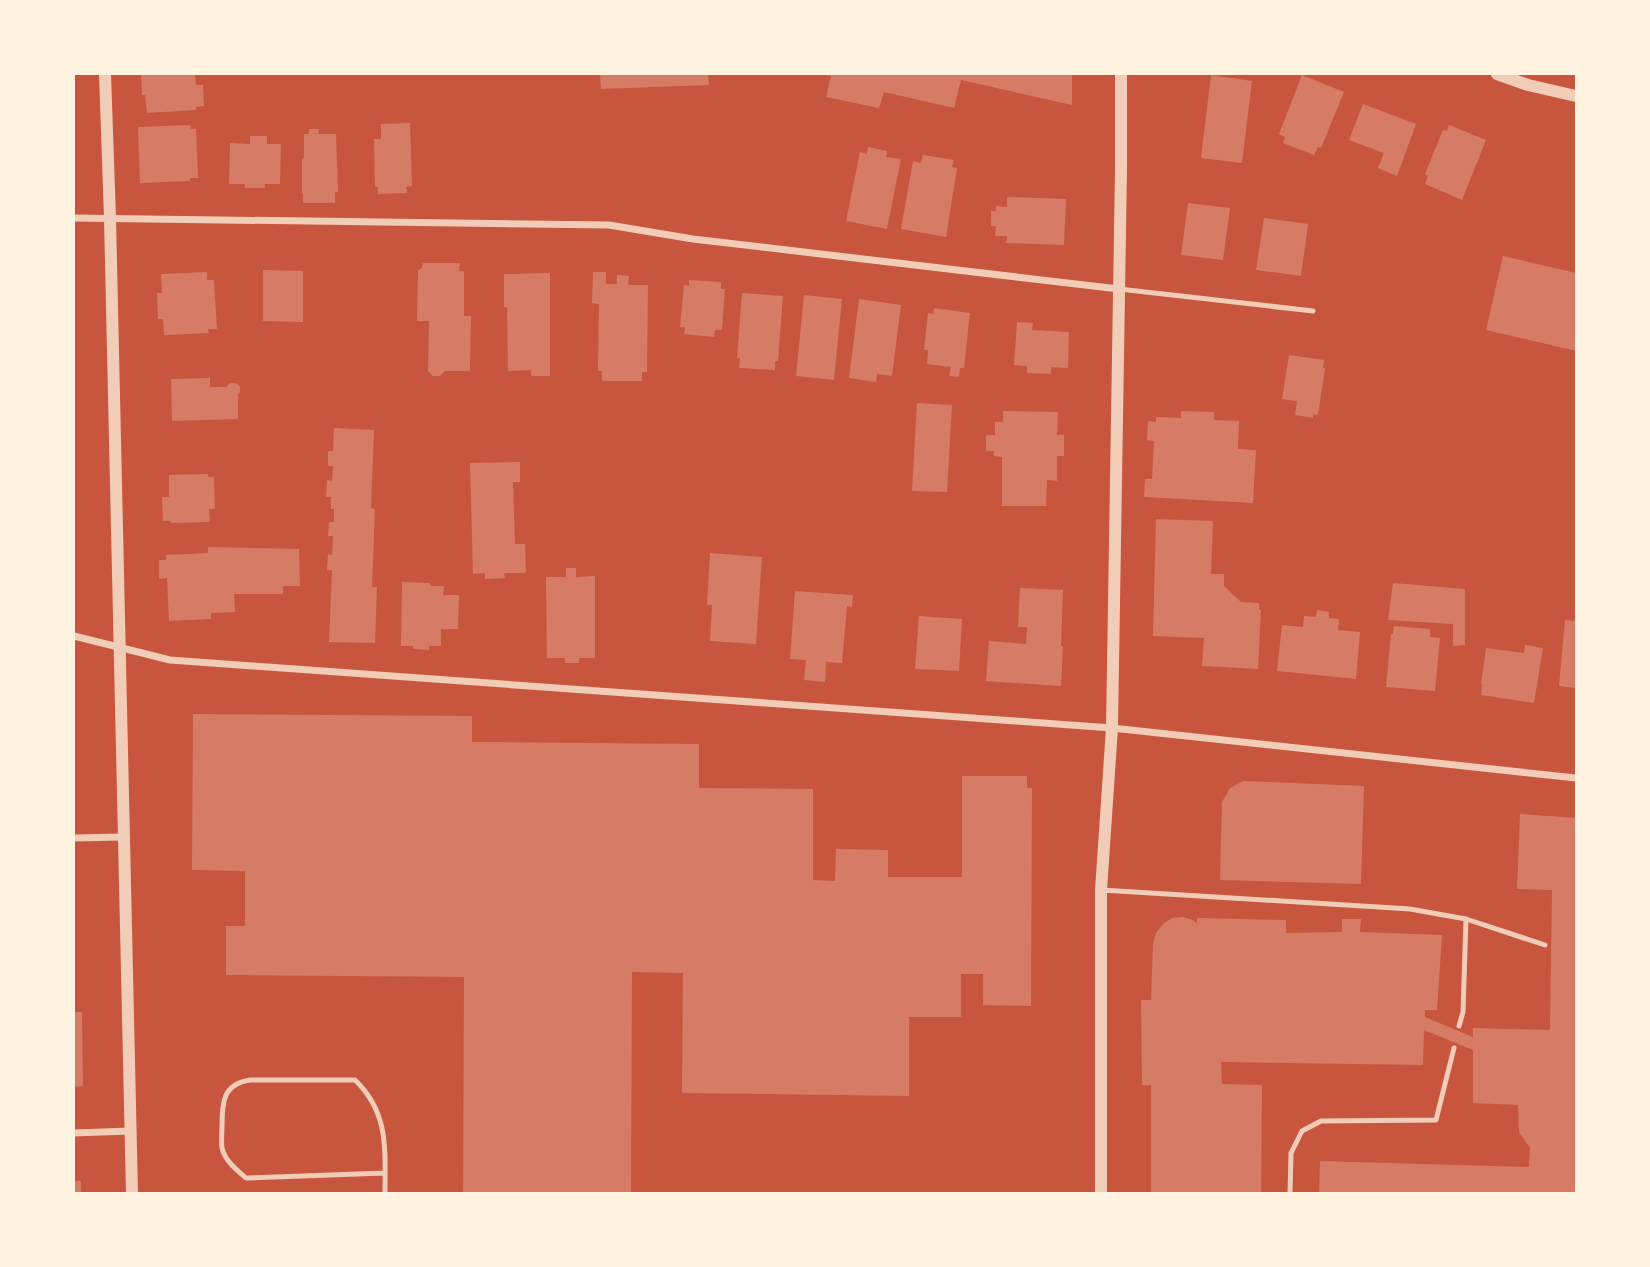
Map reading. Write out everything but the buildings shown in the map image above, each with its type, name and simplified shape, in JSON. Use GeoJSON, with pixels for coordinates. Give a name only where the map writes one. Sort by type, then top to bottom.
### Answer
{"type":"FeatureCollection","features":[{"type":"Feature","properties":{"kind":"street"},"geometry":{"type":"LineString","coordinates":[[105,74],[132,1194]]}},
{"type":"Feature","properties":{"kind":"street"},"geometry":{"type":"LineString","coordinates":[[1101,1194],[1101,890],[1112,728],[1121,74]]}},
{"type":"Feature","properties":{"kind":"street"},"geometry":{"type":"LineString","coordinates":[[1497,74],[1528,85],[1577,96]]}},
{"type":"Feature","properties":{"kind":"street"},"geometry":{"type":"LineString","coordinates":[[74,218],[609,225],[693,239],[1119,289]]}},
{"type":"Feature","properties":{"kind":"street"},"geometry":{"type":"LineString","coordinates":[[74,636],[170,660],[1112,728],[1577,778]]}},
{"type":"Feature","properties":{"kind":"street"},"geometry":{"type":"LineString","coordinates":[[74,838],[123,837]]}},
{"type":"Feature","properties":{"kind":"street"},"geometry":{"type":"LineString","coordinates":[[74,1133],[130,1131]]}},
{"type":"Feature","properties":{"kind":"lane"},"geometry":{"type":"LineString","coordinates":[[1119,289],[1313,311]]}},
{"type":"Feature","properties":{"kind":"lane"},"geometry":{"type":"LineString","coordinates":[[1101,890],[1410,909],[1466,919],[1545,945]]}},
{"type":"Feature","properties":{"kind":"lane"},"geometry":{"type":"LineString","coordinates":[[1459,1026],[1463,1012],[1466,919]]}},
{"type":"Feature","properties":{"kind":"lane"},"geometry":{"type":"LineString","coordinates":[[1290,1194],[1291,1153],[1302,1132],[1321,1121],[1436,1120],[1454,1048]]}},
{"type":"Feature","properties":{"kind":"lane"},"geometry":{"type":"LineString","coordinates":[[386,1173],[246,1178],[230,1164],[222,1149],[222,1105],[229,1090],[238,1082],[250,1080],[355,1080],[368,1093],[379,1113],[384,1134],[386,1173],[386,1194]]}}]}
